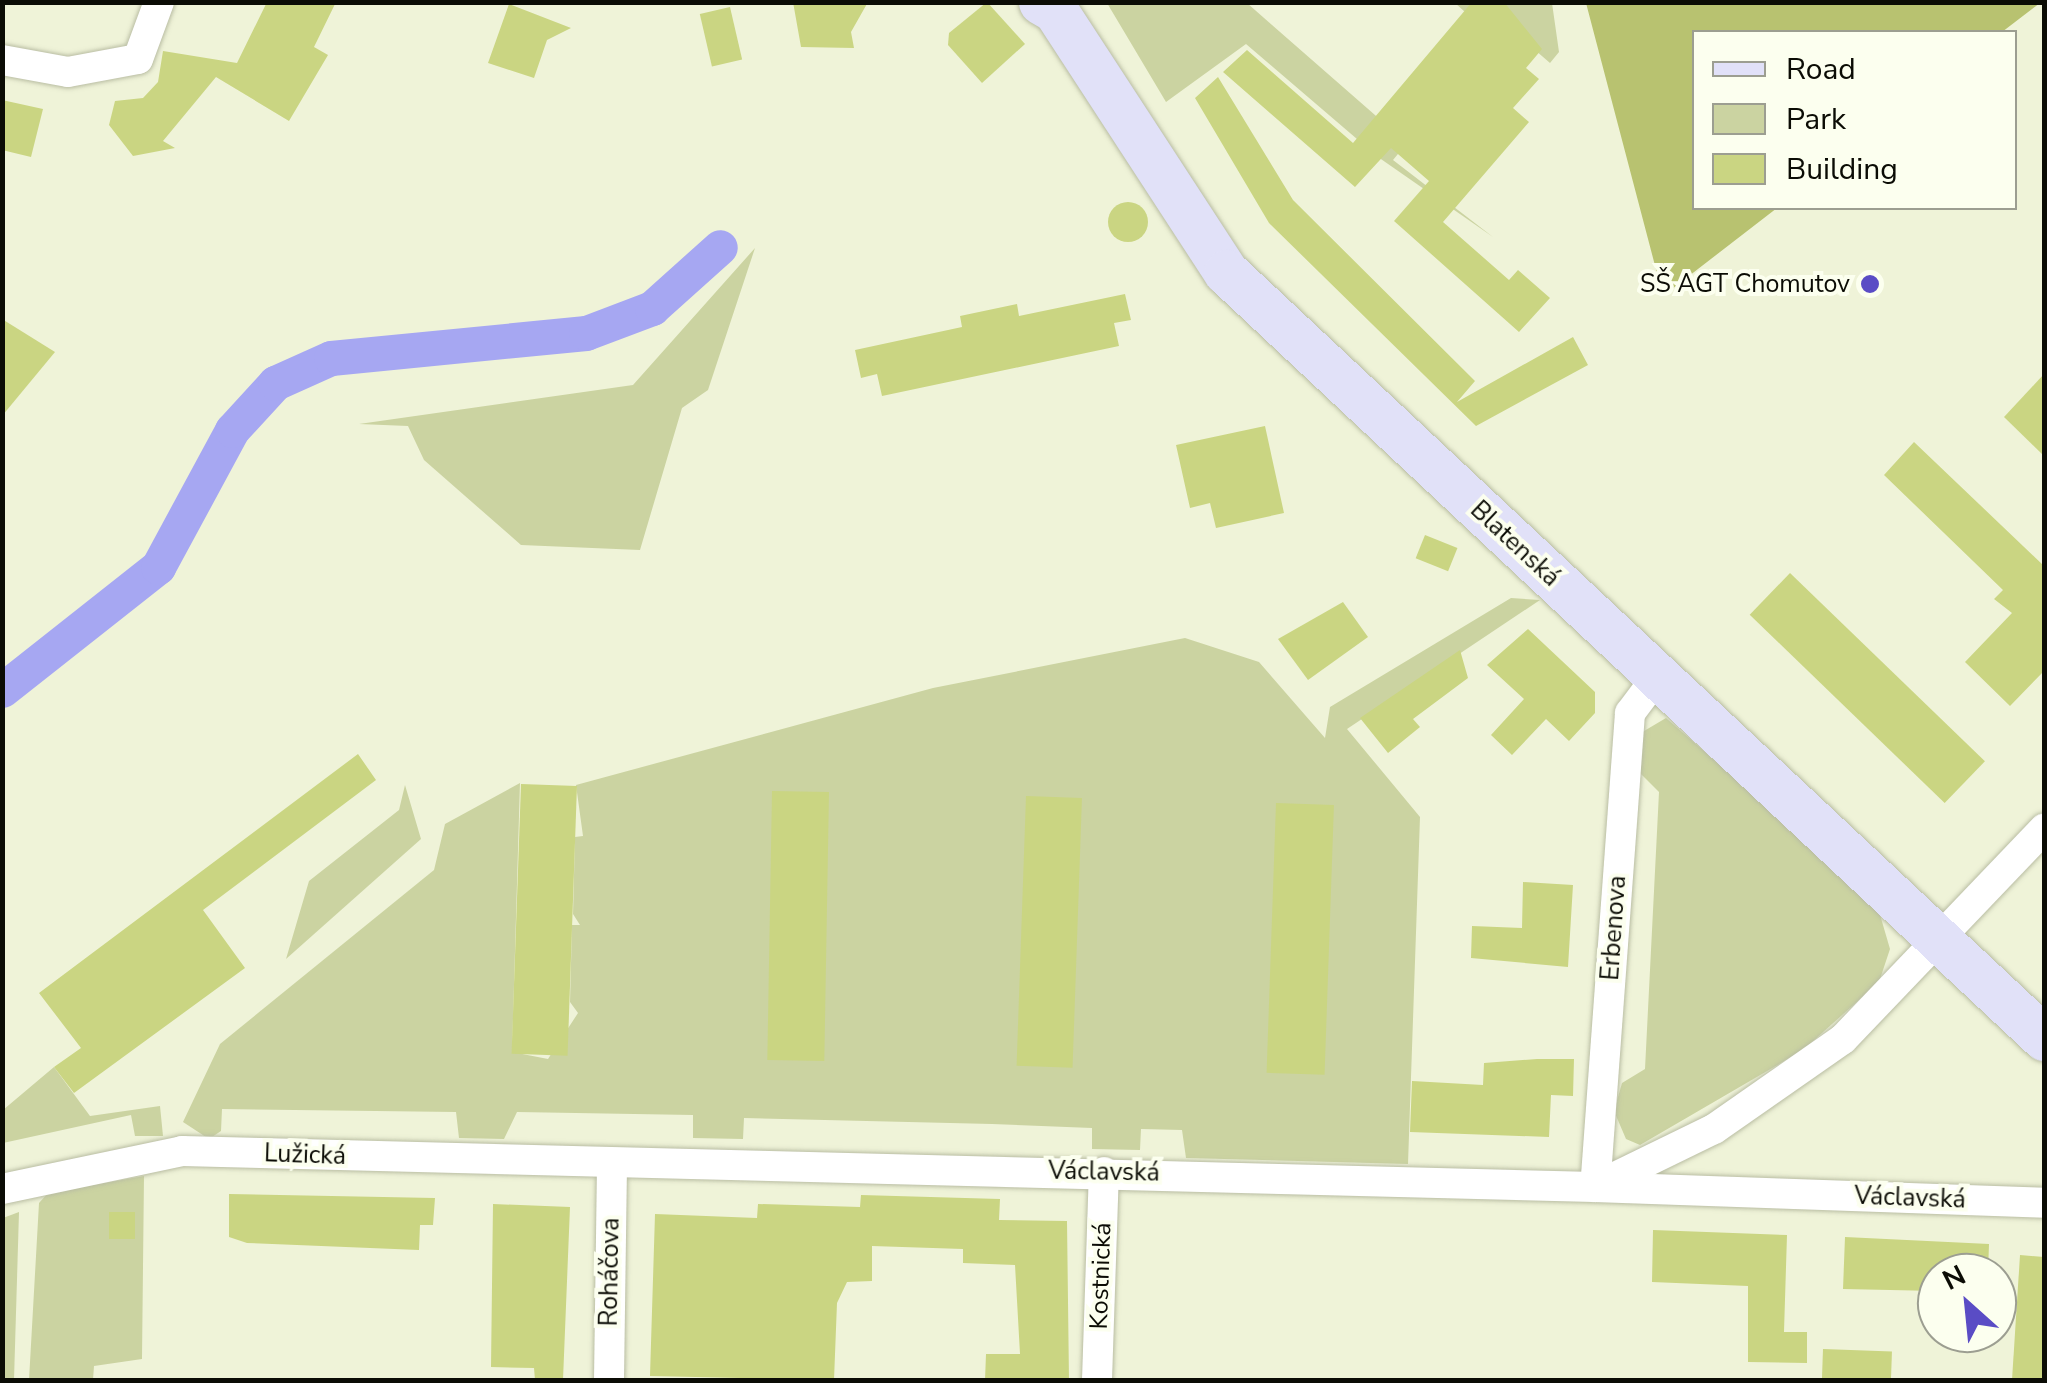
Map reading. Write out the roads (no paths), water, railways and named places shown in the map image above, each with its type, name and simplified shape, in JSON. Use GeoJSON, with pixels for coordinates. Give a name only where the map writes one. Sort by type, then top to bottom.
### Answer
{"type":"FeatureCollection","features":[{"type":"Feature","properties":{"kind":"street"},"geometry":{"type":"LineString","coordinates":[[2,60],[68,72],[138,59],[158,2]]}},
{"type":"Feature","properties":{"kind":"street","name":"Blatenská"},"geometry":{"type":"LineString","coordinates":[[1041,2],[1055,10],[1226,272],[2044,1038]]}},
{"type":"Feature","properties":{"kind":"street","name":"Erbenova"},"geometry":{"type":"LineString","coordinates":[[1595,1186],[1630,713],[1656,677]]}},
{"type":"Feature","properties":{"kind":"street","name":"Václavská"},"geometry":{"type":"LineString","coordinates":[[1595,1186],[1714,1129],[1843,1039],[2044,829]]}},
{"type":"Feature","properties":{"kind":"street","name":"Lužická"},"geometry":{"type":"LineString","coordinates":[[2,1189],[182,1152],[612,1164]]}},
{"type":"Feature","properties":{"kind":"street","name":"Václavská"},"geometry":{"type":"LineString","coordinates":[[612,1164],[1104,1172],[2044,1203]]}},
{"type":"Feature","properties":{"kind":"street","name":"Roháčova"},"geometry":{"type":"LineString","coordinates":[[609,1380],[612,1164]]}},
{"type":"Feature","properties":{"kind":"street","name":"Kostnická"},"geometry":{"type":"LineString","coordinates":[[1097,1380],[1104,1172]]}},
{"type":"Feature","properties":{"kind":"waterway"},"geometry":{"type":"LineString","coordinates":[[2,690],[158,567],[232,430],[275,383],[331,358],[586,333],[652,308],[720,247]]}},
{"type":"Feature","properties":{"kind":"place","name":"SŠ AGT Chomutov"},"geometry":{"type":"Point","coordinates":[1870,284]}}]}
